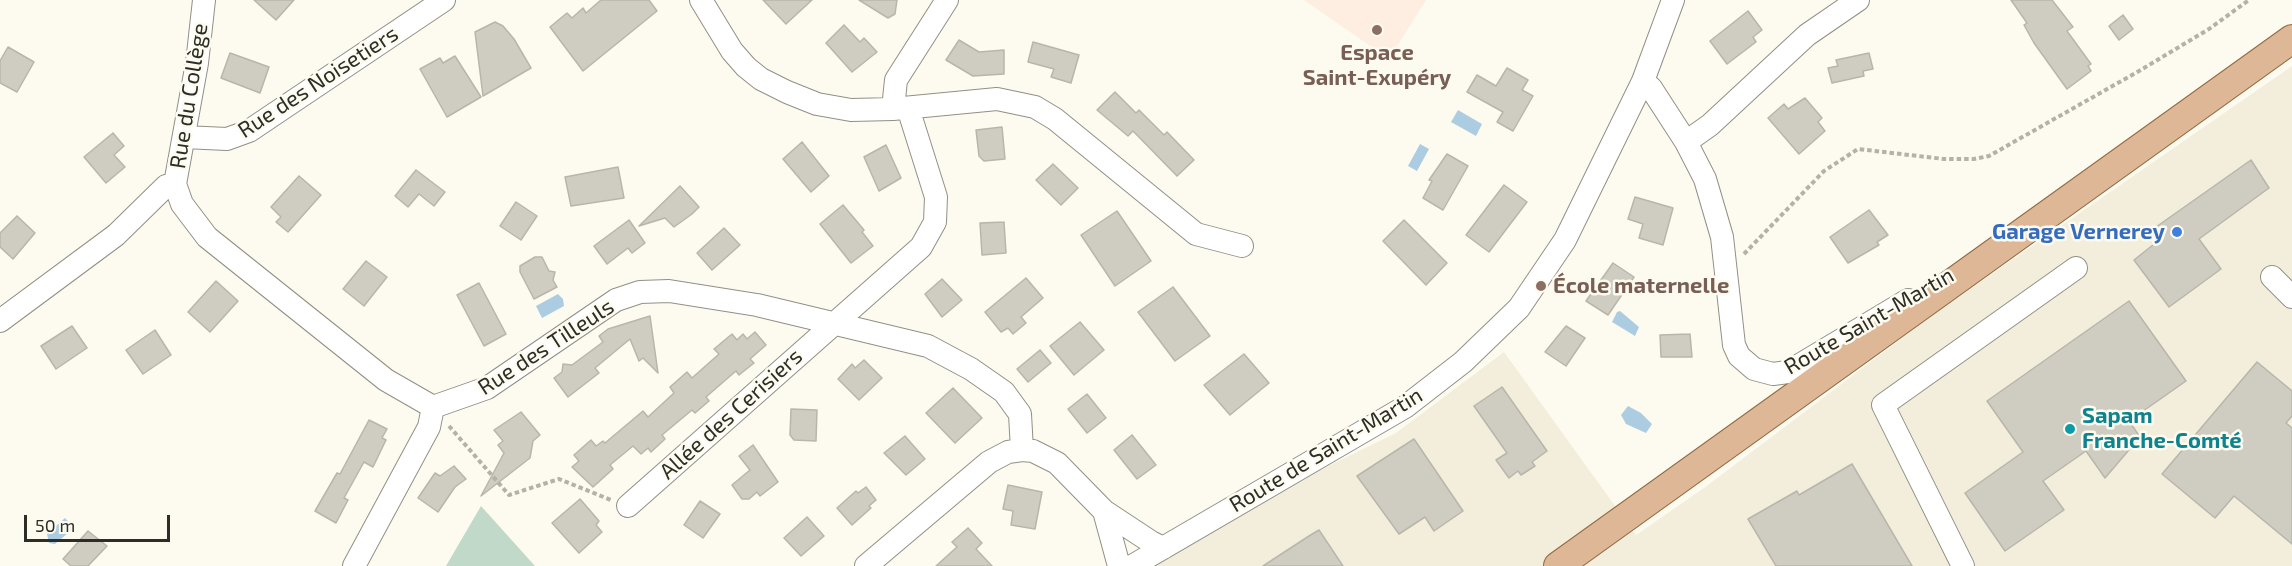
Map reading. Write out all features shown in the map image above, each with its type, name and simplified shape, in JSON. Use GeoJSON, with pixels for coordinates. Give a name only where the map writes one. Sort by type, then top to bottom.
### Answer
{"type":"FeatureCollection","features":[{"type":"Feature","properties":{"kind":"main road"},"geometry":{"type":"LineString","coordinates":[[1558,566],[2292,39]]}},
{"type":"Feature","properties":{"kind":"street","name":"Rue du Collège"},"geometry":{"type":"LineString","coordinates":[[0,321],[116,235],[166,186],[175,184],[197,63],[204,0]]}},
{"type":"Feature","properties":{"kind":"street","name":"Rue des Noisetiers"},"geometry":{"type":"LineString","coordinates":[[184,137],[227,139],[249,131],[444,0]]}},
{"type":"Feature","properties":{"kind":"street"},"geometry":{"type":"LineString","coordinates":[[700,0],[732,51],[761,79],[817,104],[851,110],[901,109],[997,99],[1035,107],[1063,126],[1196,234],[1242,246]]}},
{"type":"Feature","properties":{"kind":"street"},"geometry":{"type":"LineString","coordinates":[[901,109],[896,80],[947,0]]}},
{"type":"Feature","properties":{"kind":"street","name":"Route de Saint-Martin"},"geometry":{"type":"LineString","coordinates":[[1131,566],[1405,407],[1472,355],[1520,308],[1565,240],[1642,81],[1673,0]]}},
{"type":"Feature","properties":{"kind":"street"},"geometry":{"type":"LineString","coordinates":[[1686,142],[1710,124],[1807,35],[1858,0]]}},
{"type":"Feature","properties":{"kind":"street","name":"Route Saint-Martin"},"geometry":{"type":"LineString","coordinates":[[1642,81],[1651,88],[1686,142],[1705,179],[1722,237],[1734,345],[1738,356],[1754,369],[1773,374],[1788,372],[2038,222]]}},
{"type":"Feature","properties":{"kind":"street","name":"Allée des Cerisiers"},"geometry":{"type":"LineString","coordinates":[[628,506],[921,247],[935,222],[936,197],[901,109]]}},
{"type":"Feature","properties":{"kind":"street"},"geometry":{"type":"LineString","coordinates":[[175,184],[182,204],[207,237],[386,380],[433,407],[429,427],[354,566]]}},
{"type":"Feature","properties":{"kind":"street"},"geometry":{"type":"LineString","coordinates":[[1963,566],[1883,405],[2076,268]]}},
{"type":"Feature","properties":{"kind":"street"},"geometry":{"type":"LineString","coordinates":[[2272,277],[2292,297]]}},
{"type":"Feature","properties":{"kind":"street","name":"Rue des Tilleuls"},"geometry":{"type":"LineString","coordinates":[[433,407],[487,388],[589,316],[616,300],[640,292],[669,291],[757,305],[928,346],[990,381],[1004,392],[1020,414],[1022,450]]}},
{"type":"Feature","properties":{"kind":"street"},"geometry":{"type":"LineString","coordinates":[[866,566],[989,462],[1008,452],[1022,450],[1034,451],[1057,463],[1104,511],[1150,542],[1163,548]]}},
{"type":"Feature","properties":{"kind":"street"},"geometry":{"type":"LineString","coordinates":[[1104,511],[1119,566]]}},
{"type":"Feature","properties":{"kind":"path"},"geometry":{"type":"LineString","coordinates":[[1724,262],[1740,258],[1824,171],[1858,149],[1944,159],[1974,159],[1989,156],[2159,59],[2209,29],[2249,0]]}},
{"type":"Feature","properties":{"kind":"path"},"geometry":{"type":"LineString","coordinates":[[433,407],[509,495],[559,479],[628,506]]}},
{"type":"Feature","properties":{"kind":"shaded area","name":"Espace Saint-Exupéry"},"geometry":{"type":"Polygon","coordinates":[[[1304,0],[1426,0],[1389,59],[1304,0]]]}},
{"type":"Feature","properties":{"kind":"shaded area"},"geometry":{"type":"Polygon","coordinates":[[[2292,66],[2292,566],[1123,566],[1396,433],[1504,352],[1636,535],[1704,488],[1934,314],[2292,66]]]}},
{"type":"Feature","properties":{"kind":"green space"},"geometry":{"type":"Polygon","coordinates":[[[481,506],[535,566],[446,566],[481,506]]]}},
{"type":"Feature","properties":{"kind":"water"},"geometry":{"type":"Polygon","coordinates":[[[1458,110],[1482,124],[1476,136],[1451,122],[1458,110]]]}},
{"type":"Feature","properties":{"kind":"water"},"geometry":{"type":"Polygon","coordinates":[[[1420,144],[1429,149],[1417,171],[1408,166],[1420,144]]]}},
{"type":"Feature","properties":{"kind":"water"},"geometry":{"type":"Polygon","coordinates":[[[558,294],[563,299],[564,306],[542,318],[536,306],[558,294]]]}},
{"type":"Feature","properties":{"kind":"water"},"geometry":{"type":"Polygon","coordinates":[[[1620,311],[1639,327],[1635,336],[1612,322],[1617,312],[1620,311]]]}},
{"type":"Feature","properties":{"kind":"water"},"geometry":{"type":"Polygon","coordinates":[[[1628,406],[1641,413],[1652,424],[1646,433],[1626,424],[1621,415],[1628,406]]]}},
{"type":"Feature","properties":{"kind":"water"},"geometry":{"type":"Polygon","coordinates":[[[65,518],[74,528],[55,544],[49,543],[47,534],[65,518]]]}},
{"type":"Feature","properties":{"kind":"building"},"geometry":{"type":"Polygon","coordinates":[[[254,0],[294,0],[276,20],[254,0]]]}},
{"type":"Feature","properties":{"kind":"building"},"geometry":{"type":"Polygon","coordinates":[[[601,0],[649,0],[657,11],[583,71],[550,27],[567,13],[572,18],[583,8],[586,13],[601,0]]]}},
{"type":"Feature","properties":{"kind":"building"},"geometry":{"type":"Polygon","coordinates":[[[763,0],[812,0],[786,24],[763,0]]]}},
{"type":"Feature","properties":{"kind":"building"},"geometry":{"type":"Polygon","coordinates":[[[859,0],[897,0],[895,14],[888,18],[859,0]]]}},
{"type":"Feature","properties":{"kind":"building"},"geometry":{"type":"Polygon","coordinates":[[[2011,0],[2052,0],[2073,27],[2067,31],[2091,64],[2088,66],[2091,71],[2067,89],[2034,43],[2024,25],[2027,23],[2011,0]]]}},
{"type":"Feature","properties":{"kind":"building"},"geometry":{"type":"Polygon","coordinates":[[[1748,11],[1762,30],[1753,37],[1756,42],[1727,64],[1710,41],[1748,11]]]}},
{"type":"Feature","properties":{"kind":"building"},"geometry":{"type":"Polygon","coordinates":[[[2123,15],[2133,29],[2119,40],[2109,26],[2123,15]]]}},
{"type":"Feature","properties":{"kind":"building"},"geometry":{"type":"Polygon","coordinates":[[[495,22],[503,26],[514,39],[531,68],[483,96],[475,32],[495,22]]]}},
{"type":"Feature","properties":{"kind":"building"},"geometry":{"type":"Polygon","coordinates":[[[844,25],[860,42],[864,38],[877,52],[852,72],[826,43],[844,25]]]}},
{"type":"Feature","properties":{"kind":"building"},"geometry":{"type":"Polygon","coordinates":[[[959,40],[979,52],[1004,50],[1004,74],[973,76],[946,60],[959,40]]]}},
{"type":"Feature","properties":{"kind":"building"},"geometry":{"type":"Polygon","coordinates":[[[1033,42],[1079,55],[1071,83],[1051,77],[1054,69],[1028,62],[1033,42]]]}},
{"type":"Feature","properties":{"kind":"building"},"geometry":{"type":"Polygon","coordinates":[[[8,47],[34,62],[17,92],[0,83],[0,61],[8,47]]]}},
{"type":"Feature","properties":{"kind":"building"},"geometry":{"type":"Polygon","coordinates":[[[230,53],[269,67],[260,93],[221,78],[230,53]]]}},
{"type":"Feature","properties":{"kind":"building"},"geometry":{"type":"Polygon","coordinates":[[[1869,53],[1873,69],[1863,71],[1864,76],[1832,83],[1828,68],[1838,66],[1836,60],[1869,53]]]}},
{"type":"Feature","properties":{"kind":"building"},"geometry":{"type":"Polygon","coordinates":[[[455,56],[481,97],[447,117],[420,69],[440,58],[443,63],[455,56]]]}},
{"type":"Feature","properties":{"kind":"building"},"geometry":{"type":"Polygon","coordinates":[[[1507,68],[1528,80],[1522,90],[1533,96],[1513,131],[1497,122],[1503,112],[1467,92],[1477,75],[1496,86],[1507,68]]]}},
{"type":"Feature","properties":{"kind":"building"},"geometry":{"type":"Polygon","coordinates":[[[1115,92],[1136,113],[1139,110],[1164,135],[1167,132],[1194,160],[1177,176],[1133,131],[1128,136],[1097,110],[1115,92]]]}},
{"type":"Feature","properties":{"kind":"building"},"geometry":{"type":"Polygon","coordinates":[[[1805,98],[1822,118],[1818,122],[1825,131],[1799,154],[1768,118],[1784,104],[1788,109],[1805,98]]]}},
{"type":"Feature","properties":{"kind":"building"},"geometry":{"type":"Polygon","coordinates":[[[1002,127],[1005,159],[984,161],[979,156],[976,130],[1002,127]]]}},
{"type":"Feature","properties":{"kind":"building"},"geometry":{"type":"Polygon","coordinates":[[[113,133],[124,146],[114,155],[125,167],[106,183],[84,157],[113,133]]]}},
{"type":"Feature","properties":{"kind":"building"},"geometry":{"type":"Polygon","coordinates":[[[802,142],[829,176],[811,192],[783,159],[802,142]]]}},
{"type":"Feature","properties":{"kind":"building"},"geometry":{"type":"Polygon","coordinates":[[[886,145],[901,178],[879,191],[864,157],[886,145]]]}},
{"type":"Feature","properties":{"kind":"building"},"geometry":{"type":"Polygon","coordinates":[[[1447,154],[1468,166],[1443,210],[1423,198],[1432,181],[1429,180],[1447,154]]]}},
{"type":"Feature","properties":{"kind":"building","name":"Garage Vernerey"},"geometry":{"type":"Polygon","coordinates":[[[2251,160],[2269,188],[2199,239],[2221,269],[2169,307],[2134,260],[2163,237],[2156,227],[2251,160]]]}},
{"type":"Feature","properties":{"kind":"building"},"geometry":{"type":"Polygon","coordinates":[[[1053,164],[1078,188],[1061,205],[1036,180],[1053,164]]]}},
{"type":"Feature","properties":{"kind":"building"},"geometry":{"type":"Polygon","coordinates":[[[618,167],[624,198],[571,206],[565,177],[618,167]]]}},
{"type":"Feature","properties":{"kind":"building"},"geometry":{"type":"Polygon","coordinates":[[[416,170],[445,192],[434,206],[419,194],[408,207],[395,196],[416,170]]]}},
{"type":"Feature","properties":{"kind":"building"},"geometry":{"type":"Polygon","coordinates":[[[299,176],[321,195],[288,232],[276,222],[281,217],[271,207],[299,176]]]}},
{"type":"Feature","properties":{"kind":"building"},"geometry":{"type":"Polygon","coordinates":[[[1504,185],[1527,202],[1489,252],[1466,235],[1504,185]]]}},
{"type":"Feature","properties":{"kind":"building"},"geometry":{"type":"Polygon","coordinates":[[[680,186],[699,207],[692,214],[674,227],[665,218],[639,226],[680,186]]]}},
{"type":"Feature","properties":{"kind":"building"},"geometry":{"type":"Polygon","coordinates":[[[1635,197],[1673,208],[1663,245],[1639,238],[1643,224],[1628,219],[1635,197]]]}},
{"type":"Feature","properties":{"kind":"building"},"geometry":{"type":"Polygon","coordinates":[[[516,202],[537,216],[521,240],[500,226],[516,202]]]}},
{"type":"Feature","properties":{"kind":"building"},"geometry":{"type":"Polygon","coordinates":[[[843,205],[864,230],[862,232],[873,246],[851,263],[820,224],[843,205]]]}},
{"type":"Feature","properties":{"kind":"building"},"geometry":{"type":"Polygon","coordinates":[[[1869,210],[1888,235],[1877,242],[1879,245],[1848,263],[1830,237],[1869,210]]]}},
{"type":"Feature","properties":{"kind":"building"},"geometry":{"type":"Polygon","coordinates":[[[1117,211],[1151,261],[1115,286],[1081,235],[1117,211]]]}},
{"type":"Feature","properties":{"kind":"building"},"geometry":{"type":"Polygon","coordinates":[[[17,216],[35,233],[13,259],[0,247],[0,233],[17,216]]]}},
{"type":"Feature","properties":{"kind":"building"},"geometry":{"type":"Polygon","coordinates":[[[629,220],[645,243],[632,253],[628,248],[607,264],[594,246],[629,220]]]}},
{"type":"Feature","properties":{"kind":"building"},"geometry":{"type":"Polygon","coordinates":[[[1404,220],[1447,263],[1426,285],[1383,241],[1404,220]]]}},
{"type":"Feature","properties":{"kind":"building"},"geometry":{"type":"Polygon","coordinates":[[[1004,222],[1006,253],[982,255],[980,223],[1004,222]]]}},
{"type":"Feature","properties":{"kind":"building"},"geometry":{"type":"Polygon","coordinates":[[[724,228],[740,245],[712,270],[697,253],[724,228]]]}},
{"type":"Feature","properties":{"kind":"building"},"geometry":{"type":"Polygon","coordinates":[[[535,257],[542,257],[549,271],[555,272],[553,280],[557,287],[534,299],[520,272],[520,266],[535,257]]]}},
{"type":"Feature","properties":{"kind":"building"},"geometry":{"type":"Polygon","coordinates":[[[366,261],[387,277],[364,306],[343,289],[366,261]]]}},
{"type":"Feature","properties":{"kind":"building"},"geometry":{"type":"Polygon","coordinates":[[[1613,263],[1634,277],[1608,315],[1586,301],[1613,263]]]}},
{"type":"Feature","properties":{"kind":"building"},"geometry":{"type":"Polygon","coordinates":[[[1026,278],[1043,298],[1021,317],[1026,323],[1013,334],[1008,328],[1001,332],[985,312],[1026,278]]]}},
{"type":"Feature","properties":{"kind":"building"},"geometry":{"type":"Polygon","coordinates":[[[942,279],[962,300],[942,317],[925,294],[942,279]]]}},
{"type":"Feature","properties":{"kind":"building"},"geometry":{"type":"Polygon","coordinates":[[[216,281],[238,301],[210,332],[188,312],[216,281]]]}},
{"type":"Feature","properties":{"kind":"building"},"geometry":{"type":"Polygon","coordinates":[[[479,283],[506,334],[484,346],[457,295],[479,283]]]}},
{"type":"Feature","properties":{"kind":"building"},"geometry":{"type":"Polygon","coordinates":[[[1173,287],[1210,336],[1175,361],[1138,312],[1173,287]]]}},
{"type":"Feature","properties":{"kind":"building","name":"Sapam Franche-Comté"},"geometry":{"type":"Polygon","coordinates":[[[2129,301],[2186,381],[2129,421],[2140,437],[2105,478],[2086,451],[2043,481],[2064,510],[2005,551],[1965,493],[2023,452],[1987,401],[2129,301]]]}},
{"type":"Feature","properties":{"kind":"building"},"geometry":{"type":"Polygon","coordinates":[[[650,316],[658,373],[643,358],[639,361],[630,339],[595,368],[599,373],[568,397],[554,378],[562,372],[563,364],[572,365],[603,342],[599,336],[608,329],[650,316]]]}},
{"type":"Feature","properties":{"kind":"building"},"geometry":{"type":"Polygon","coordinates":[[[1080,322],[1104,350],[1074,375],[1050,346],[1080,322]]]}},
{"type":"Feature","properties":{"kind":"building"},"geometry":{"type":"Polygon","coordinates":[[[72,326],[87,348],[56,369],[41,346],[72,326]]]}},
{"type":"Feature","properties":{"kind":"building"},"geometry":{"type":"Polygon","coordinates":[[[1566,326],[1585,338],[1566,366],[1545,352],[1566,326]]]}},
{"type":"Feature","properties":{"kind":"building"},"geometry":{"type":"Polygon","coordinates":[[[155,330],[171,355],[143,374],[126,350],[155,330]]]}},
{"type":"Feature","properties":{"kind":"building"},"geometry":{"type":"Polygon","coordinates":[[[755,332],[766,345],[750,359],[754,363],[739,375],[736,371],[729,377],[706,397],[709,401],[695,413],[692,410],[662,435],[665,439],[651,452],[648,448],[641,454],[633,446],[610,465],[613,469],[593,487],[572,467],[579,461],[574,455],[591,440],[596,446],[603,441],[605,443],[643,411],[648,417],[674,393],[670,387],[687,372],[692,378],[719,354],[714,349],[732,334],[737,340],[743,334],[747,339],[755,332]]]}},
{"type":"Feature","properties":{"kind":"building"},"geometry":{"type":"Polygon","coordinates":[[[1690,334],[1692,357],[1661,357],[1660,335],[1690,334]]]}},
{"type":"Feature","properties":{"kind":"building"},"geometry":{"type":"Polygon","coordinates":[[[1040,350],[1051,363],[1028,382],[1017,369],[1040,350]]]}},
{"type":"Feature","properties":{"kind":"building"},"geometry":{"type":"Polygon","coordinates":[[[1244,354],[1269,383],[1230,415],[1204,385],[1244,354]]]}},
{"type":"Feature","properties":{"kind":"building"},"geometry":{"type":"Polygon","coordinates":[[[864,360],[882,378],[859,400],[838,379],[852,364],[855,368],[864,360]]]}},
{"type":"Feature","properties":{"kind":"building"},"geometry":{"type":"Polygon","coordinates":[[[2257,362],[2292,391],[2292,416],[2286,423],[2292,428],[2292,544],[2234,496],[2215,518],[2162,474],[2257,362]]]}},
{"type":"Feature","properties":{"kind":"building"},"geometry":{"type":"Polygon","coordinates":[[[1502,387],[1547,451],[1532,462],[1535,466],[1521,475],[1518,471],[1509,478],[1496,460],[1507,453],[1474,406],[1502,387]]]}},
{"type":"Feature","properties":{"kind":"building"},"geometry":{"type":"Polygon","coordinates":[[[953,388],[982,418],[955,443],[926,413],[953,388]]]}},
{"type":"Feature","properties":{"kind":"building"},"geometry":{"type":"Polygon","coordinates":[[[1087,394],[1106,418],[1087,433],[1068,409],[1087,394]]]}},
{"type":"Feature","properties":{"kind":"building"},"geometry":{"type":"Polygon","coordinates":[[[791,409],[817,410],[816,441],[794,440],[790,435],[791,409]]]}},
{"type":"Feature","properties":{"kind":"building"},"geometry":{"type":"Polygon","coordinates":[[[521,412],[540,435],[533,441],[530,458],[481,496],[504,453],[498,445],[503,441],[494,430],[521,412]]]}},
{"type":"Feature","properties":{"kind":"building"},"geometry":{"type":"Polygon","coordinates":[[[369,420],[387,429],[382,438],[386,440],[373,467],[364,462],[344,498],[348,500],[336,523],[315,511],[337,473],[340,474],[369,420]]]}},
{"type":"Feature","properties":{"kind":"building"},"geometry":{"type":"Polygon","coordinates":[[[1132,435],[1156,465],[1137,479],[1114,450],[1132,435]]]}},
{"type":"Feature","properties":{"kind":"building"},"geometry":{"type":"Polygon","coordinates":[[[905,436],[925,459],[906,475],[884,453],[905,436]]]}},
{"type":"Feature","properties":{"kind":"building"},"geometry":{"type":"Polygon","coordinates":[[[1414,439],[1463,511],[1434,531],[1425,517],[1399,534],[1357,476],[1414,439]]]}},
{"type":"Feature","properties":{"kind":"building"},"geometry":{"type":"Polygon","coordinates":[[[753,445],[778,482],[760,496],[757,492],[749,499],[742,499],[732,485],[750,470],[739,456],[753,445]]]}},
{"type":"Feature","properties":{"kind":"building"},"geometry":{"type":"Polygon","coordinates":[[[1852,464],[1912,566],[1776,566],[1748,519],[1797,491],[1799,495],[1852,464]]]}},
{"type":"Feature","properties":{"kind":"building"},"geometry":{"type":"Polygon","coordinates":[[[454,466],[466,479],[455,487],[438,512],[418,498],[435,473],[440,476],[454,466]]]}},
{"type":"Feature","properties":{"kind":"building"},"geometry":{"type":"Polygon","coordinates":[[[1008,485],[1042,492],[1035,529],[1011,525],[1013,511],[1003,509],[1008,485]]]}},
{"type":"Feature","properties":{"kind":"building"},"geometry":{"type":"Polygon","coordinates":[[[866,487],[876,500],[869,506],[871,508],[852,525],[837,508],[856,491],[858,493],[866,487]]]}},
{"type":"Feature","properties":{"kind":"building"},"geometry":{"type":"Polygon","coordinates":[[[580,499],[599,521],[596,525],[602,532],[579,553],[552,523],[580,499]]]}},
{"type":"Feature","properties":{"kind":"building"},"geometry":{"type":"Polygon","coordinates":[[[700,501],[720,514],[703,538],[684,525],[700,501]]]}},
{"type":"Feature","properties":{"kind":"building"},"geometry":{"type":"Polygon","coordinates":[[[807,517],[824,536],[801,556],[784,538],[807,517]]]}},
{"type":"Feature","properties":{"kind":"building"},"geometry":{"type":"Polygon","coordinates":[[[968,528],[982,543],[976,549],[992,566],[936,566],[957,547],[952,542],[968,528]]]}},
{"type":"Feature","properties":{"kind":"building"},"geometry":{"type":"Polygon","coordinates":[[[1319,530],[1343,566],[1263,566],[1309,536],[1319,530]]]}},
{"type":"Feature","properties":{"kind":"building"},"geometry":{"type":"Polygon","coordinates":[[[88,531],[107,546],[88,566],[71,566],[63,559],[88,531]]]}},
{"type":"Feature","properties":{"kind":"place","name":"Espace Saint-Exupéry"},"geometry":{"type":"Point","coordinates":[1377,30]}},
{"type":"Feature","properties":{"kind":"place","name":"Garage Vernerey"},"geometry":{"type":"Point","coordinates":[2177,232]}},
{"type":"Feature","properties":{"kind":"place","name":"École maternelle"},"geometry":{"type":"Point","coordinates":[1541,286]}},
{"type":"Feature","properties":{"kind":"place","name":"Sapam Franche-Comté"},"geometry":{"type":"Point","coordinates":[2070,429]}}]}
